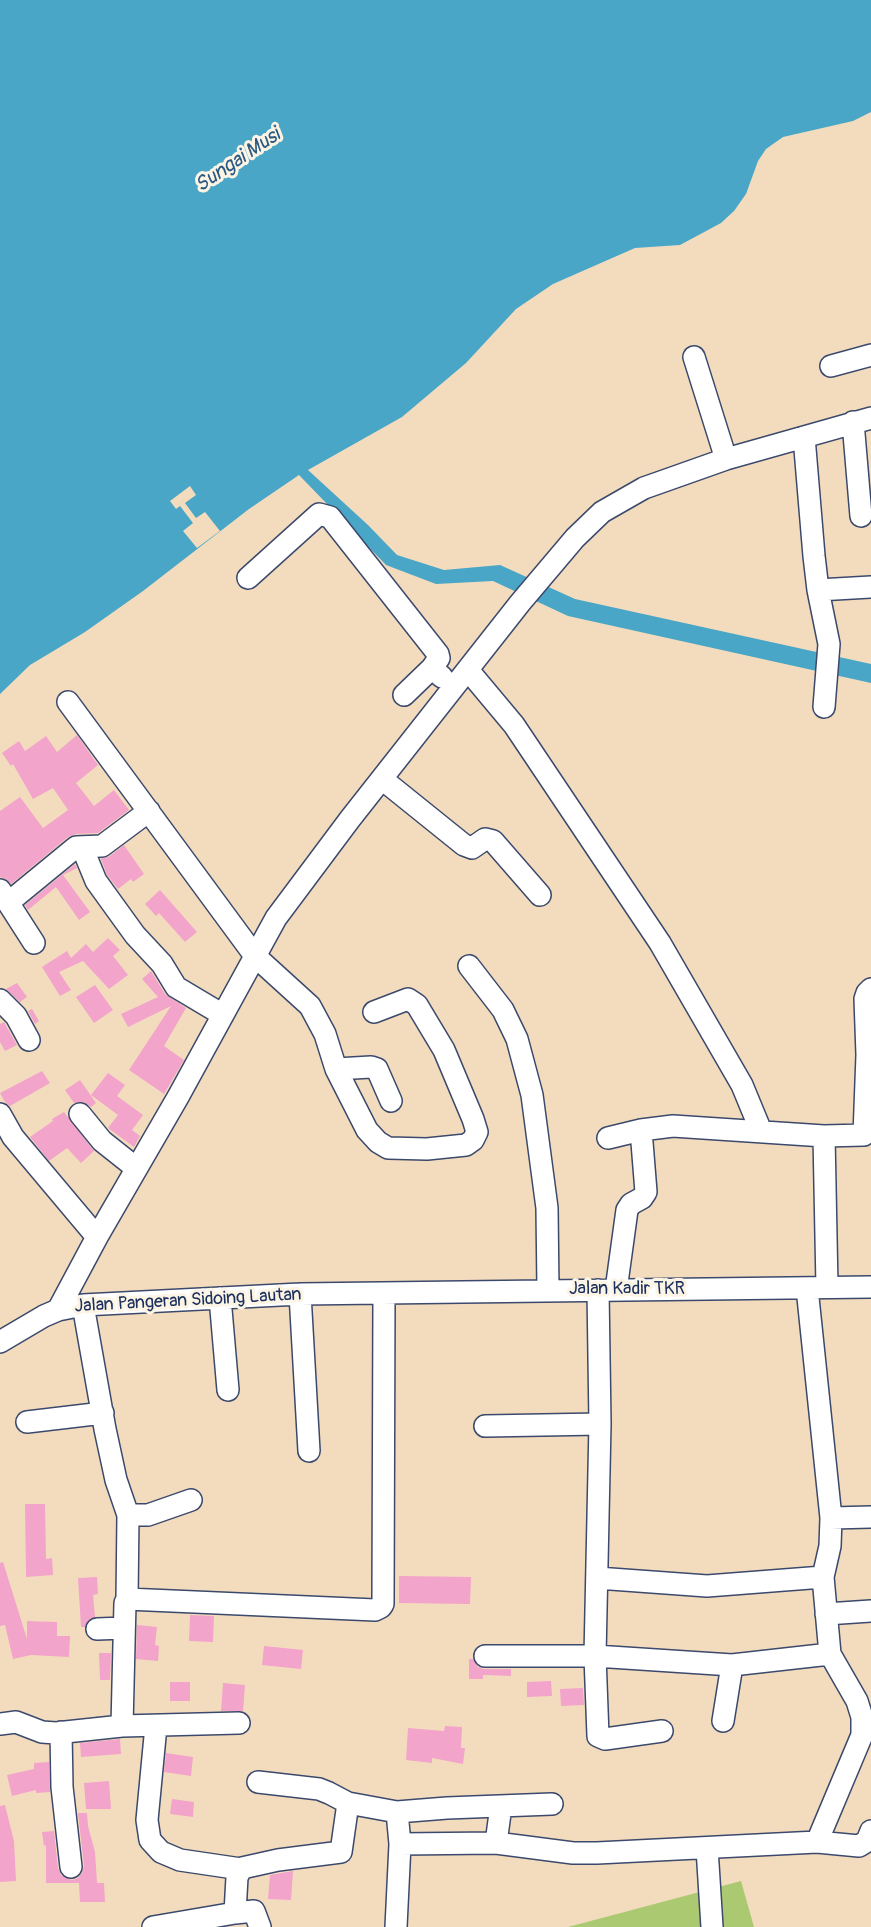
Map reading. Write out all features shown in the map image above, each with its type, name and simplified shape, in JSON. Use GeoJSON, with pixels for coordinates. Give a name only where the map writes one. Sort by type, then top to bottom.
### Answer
{"type":"FeatureCollection","features":[{"type":"Feature","properties":{"kind":"street"},"geometry":{"type":"LineString","coordinates":[[831,366],[871,355]]}},
{"type":"Feature","properties":{"kind":"street"},"geometry":{"type":"LineString","coordinates":[[694,357],[726,459]]}},
{"type":"Feature","properties":{"kind":"street"},"geometry":{"type":"LineString","coordinates":[[58,1310],[276,918],[520,603],[575,538],[602,512],[644,488],[726,459],[862,420],[861,516]]}},
{"type":"Feature","properties":{"kind":"street"},"geometry":{"type":"LineString","coordinates":[[804,436],[818,590],[829,644],[824,707]]}},
{"type":"Feature","properties":{"kind":"street"},"geometry":{"type":"LineString","coordinates":[[248,578],[319,514],[330,517],[438,654],[439,658],[432,668],[404,695]]}},
{"type":"Feature","properties":{"kind":"street"},"geometry":{"type":"LineString","coordinates":[[818,590],[871,587]]}},
{"type":"Feature","properties":{"kind":"street"},"geometry":{"type":"LineString","coordinates":[[432,668],[454,687]]}},
{"type":"Feature","properties":{"kind":"street"},"geometry":{"type":"LineString","coordinates":[[468,670],[514,725],[660,943],[742,1085],[761,1131]]}},
{"type":"Feature","properties":{"kind":"street"},"geometry":{"type":"LineString","coordinates":[[68,702],[255,956],[310,1006],[325,1034],[336,1069],[367,1130],[378,1142],[388,1148],[427,1149],[466,1145],[473,1140],[477,1132],[469,1109],[444,1050],[417,1005],[408,999],[374,1012]]}},
{"type":"Feature","properties":{"kind":"street"},"geometry":{"type":"LineString","coordinates":[[382,779],[464,845],[472,848],[485,839],[493,841],[540,894]]}},
{"type":"Feature","properties":{"kind":"street"},"geometry":{"type":"LineString","coordinates":[[34,943],[5,904],[76,847],[102,846],[148,811]]}},
{"type":"Feature","properties":{"kind":"street"},"geometry":{"type":"LineString","coordinates":[[82,847],[96,881],[135,935],[162,964],[176,987],[223,1015]]}},
{"type":"Feature","properties":{"kind":"street"},"geometry":{"type":"LineString","coordinates":[[469,966],[503,1010],[517,1039],[532,1095],[547,1208],[548,1290]]}},
{"type":"Feature","properties":{"kind":"street"},"geometry":{"type":"LineString","coordinates":[[608,1138],[640,1130],[673,1126],[867,1137],[866,999],[871,989]]}},
{"type":"Feature","properties":{"kind":"street"},"geometry":{"type":"LineString","coordinates":[[0,1000],[16,1016],[29,1040]]}},
{"type":"Feature","properties":{"kind":"street"},"geometry":{"type":"LineString","coordinates":[[336,1069],[371,1067],[376,1069],[391,1101]]}},
{"type":"Feature","properties":{"kind":"street"},"geometry":{"type":"LineString","coordinates":[[80,1113],[102,1141],[136,1168]]}},
{"type":"Feature","properties":{"kind":"street"},"geometry":{"type":"LineString","coordinates":[[0,1114],[13,1137],[97,1237]]}},
{"type":"Feature","properties":{"kind":"street"},"geometry":{"type":"LineString","coordinates":[[640,1130],[645,1192],[642,1198],[631,1204],[627,1210],[607,1290],[600,1424],[595,1656],[598,1736],[605,1739],[662,1731]]}},
{"type":"Feature","properties":{"kind":"street"},"geometry":{"type":"LineString","coordinates":[[817,1842],[866,1737],[857,1701],[830,1654],[823,1577],[830,1546],[831,1518],[817,1288],[824,1136]]}},
{"type":"Feature","properties":{"kind":"street","name":"Jalan Kadir TKR"},"geometry":{"type":"LineString","coordinates":[[384,1294],[871,1287]]}},
{"type":"Feature","properties":{"kind":"street"},"geometry":{"type":"LineString","coordinates":[[300,1294],[309,1451]]}},
{"type":"Feature","properties":{"kind":"street","name":"Jalan Pangeran Sidoing Lautan"},"geometry":{"type":"LineString","coordinates":[[5,1339],[58,1310],[83,1305],[300,1294],[384,1294]]}},
{"type":"Feature","properties":{"kind":"street"},"geometry":{"type":"LineString","coordinates":[[127,1599],[375,1610],[381,1607],[383,1592],[384,1294]]}},
{"type":"Feature","properties":{"kind":"street"},"geometry":{"type":"LineString","coordinates":[[219,1298],[228,1390]]}},
{"type":"Feature","properties":{"kind":"street"},"geometry":{"type":"LineString","coordinates":[[83,1305],[116,1480],[128,1515],[122,1726]]}},
{"type":"Feature","properties":{"kind":"street"},"geometry":{"type":"LineString","coordinates":[[27,1422],[103,1413]]}},
{"type":"Feature","properties":{"kind":"street"},"geometry":{"type":"LineString","coordinates":[[485,1426],[600,1424]]}},
{"type":"Feature","properties":{"kind":"street"},"geometry":{"type":"LineString","coordinates":[[128,1515],[148,1515],[192,1500]]}},
{"type":"Feature","properties":{"kind":"street"},"geometry":{"type":"LineString","coordinates":[[831,1518],[871,1517]]}},
{"type":"Feature","properties":{"kind":"street"},"geometry":{"type":"LineString","coordinates":[[597,1578],[707,1586],[823,1577]]}},
{"type":"Feature","properties":{"kind":"street"},"geometry":{"type":"LineString","coordinates":[[826,1614],[871,1611]]}},
{"type":"Feature","properties":{"kind":"street"},"geometry":{"type":"LineString","coordinates":[[97,1629],[124,1628]]}},
{"type":"Feature","properties":{"kind":"street"},"geometry":{"type":"LineString","coordinates":[[486,1656],[595,1656],[732,1665],[830,1654]]}},
{"type":"Feature","properties":{"kind":"street"},"geometry":{"type":"LineString","coordinates":[[723,1721],[732,1665]]}},
{"type":"Feature","properties":{"kind":"street"},"geometry":{"type":"LineString","coordinates":[[18,1725],[49,1732],[61,1732],[122,1726],[239,1723]]}},
{"type":"Feature","properties":{"kind":"street"},"geometry":{"type":"LineString","coordinates":[[156,1726],[147,1827],[155,1848],[171,1857],[241,1869],[278,1860],[340,1853],[348,1803]]}},
{"type":"Feature","properties":{"kind":"street"},"geometry":{"type":"LineString","coordinates":[[61,1732],[62,1787],[71,1867]]}},
{"type":"Feature","properties":{"kind":"street"},"geometry":{"type":"LineString","coordinates":[[258,1782],[319,1789],[348,1803],[397,1812],[552,1804]]}},
{"type":"Feature","properties":{"kind":"street"},"geometry":{"type":"LineString","coordinates":[[496,1843],[501,1806]]}},
{"type":"Feature","properties":{"kind":"street"},"geometry":{"type":"LineString","coordinates":[[396,1927],[399,1844],[397,1812]]}},
{"type":"Feature","properties":{"kind":"street"},"geometry":{"type":"LineString","coordinates":[[399,1844],[496,1843],[573,1853],[817,1842],[862,1845],[867,1841],[871,1831]]}},
{"type":"Feature","properties":{"kind":"street"},"geometry":{"type":"LineString","coordinates":[[707,1848],[712,1927]]}},
{"type":"Feature","properties":{"kind":"street"},"geometry":{"type":"LineString","coordinates":[[235,1913],[237,1877],[241,1869]]}},
{"type":"Feature","properties":{"kind":"street"},"geometry":{"type":"LineString","coordinates":[[153,1927],[254,1911],[260,1927]]}},
{"type":"Feature","properties":{"kind":"green space"},"geometry":{"type":"Polygon","coordinates":[[[741,1881],[754,1927],[568,1927],[741,1881]]]}},
{"type":"Feature","properties":{"kind":"water","name":"Sungai Musi"},"geometry":{"type":"Polygon","coordinates":[[[0,0],[871,0],[871,112],[853,121],[783,137],[766,149],[758,161],[746,194],[734,211],[721,223],[680,245],[635,248],[553,284],[516,309],[466,363],[402,417],[308,470],[397,555],[444,570],[500,565],[575,599],[871,664],[871,683],[568,616],[493,581],[436,584],[386,565],[299,475],[249,509],[143,591],[85,632],[30,665],[0,694],[0,0]]]}},
{"type":"Feature","properties":{"kind":"pier"},"geometry":{"type":"Polygon","coordinates":[[[190,486],[196,495],[185,503],[196,518],[205,512],[220,531],[197,548],[183,531],[193,523],[180,506],[176,509],[170,501],[190,486]]]}},
{"type":"Feature","properties":{"kind":"building"},"geometry":{"type":"Polygon","coordinates":[[[77,735],[98,765],[76,783],[94,806],[114,790],[129,810],[98,833],[76,834],[68,837],[11,884],[0,877],[0,811],[20,797],[43,828],[68,810],[53,788],[33,799],[13,764],[11,766],[2,753],[19,741],[25,751],[46,736],[57,752],[77,735]]]}},
{"type":"Feature","properties":{"kind":"building"},"geometry":{"type":"Polygon","coordinates":[[[124,845],[144,874],[133,882],[131,879],[118,889],[107,875],[101,859],[110,856],[124,845]]]}},
{"type":"Feature","properties":{"kind":"building"},"geometry":{"type":"Polygon","coordinates":[[[75,864],[77,868],[63,875],[90,912],[79,920],[56,887],[28,910],[25,905],[75,864]]]}},
{"type":"Feature","properties":{"kind":"building"},"geometry":{"type":"Polygon","coordinates":[[[160,890],[197,932],[185,942],[159,913],[156,916],[145,904],[160,890]]]}},
{"type":"Feature","properties":{"kind":"building"},"geometry":{"type":"Polygon","coordinates":[[[108,938],[120,950],[113,956],[128,975],[109,989],[83,961],[59,972],[71,990],[60,996],[42,967],[67,951],[71,958],[86,944],[93,952],[108,938]]]}},
{"type":"Feature","properties":{"kind":"building"},"geometry":{"type":"Polygon","coordinates":[[[151,971],[165,994],[186,1008],[164,1046],[184,1060],[164,1094],[129,1070],[171,1006],[128,1027],[121,1014],[158,997],[142,979],[151,971]]]}},
{"type":"Feature","properties":{"kind":"building"},"geometry":{"type":"Polygon","coordinates":[[[17,983],[27,997],[20,1002],[6,989],[17,983]]]}},
{"type":"Feature","properties":{"kind":"building"},"geometry":{"type":"Polygon","coordinates":[[[95,985],[113,1010],[94,1023],[76,997],[95,985]]]}},
{"type":"Feature","properties":{"kind":"building"},"geometry":{"type":"Polygon","coordinates":[[[32,1009],[39,1021],[35,1024],[28,1011],[32,1009]]]}},
{"type":"Feature","properties":{"kind":"building"},"geometry":{"type":"Polygon","coordinates":[[[4,1022],[17,1045],[5,1051],[0,1042],[0,1024],[4,1022]]]}},
{"type":"Feature","properties":{"kind":"building"},"geometry":{"type":"Polygon","coordinates":[[[42,1071],[50,1083],[10,1106],[5,1102],[0,1093],[42,1071]]]}},
{"type":"Feature","properties":{"kind":"building"},"geometry":{"type":"Polygon","coordinates":[[[108,1073],[125,1085],[117,1096],[143,1115],[132,1130],[140,1136],[134,1147],[108,1128],[118,1115],[91,1095],[108,1073]]]}},
{"type":"Feature","properties":{"kind":"building"},"geometry":{"type":"Polygon","coordinates":[[[80,1080],[96,1103],[91,1107],[84,1102],[74,1103],[65,1090],[80,1080]]]}},
{"type":"Feature","properties":{"kind":"building"},"geometry":{"type":"Polygon","coordinates":[[[64,1112],[94,1151],[81,1163],[67,1148],[49,1161],[30,1137],[64,1112]]]}},
{"type":"Feature","properties":{"kind":"building"},"geometry":{"type":"Polygon","coordinates":[[[25,1504],[45,1504],[46,1559],[52,1558],[53,1575],[26,1577],[25,1504]]]}},
{"type":"Feature","properties":{"kind":"building"},"geometry":{"type":"Polygon","coordinates":[[[3,1562],[27,1639],[27,1621],[57,1622],[57,1636],[70,1636],[69,1657],[31,1655],[13,1659],[5,1625],[0,1626],[0,1563],[3,1562]]]}},
{"type":"Feature","properties":{"kind":"building"},"geometry":{"type":"Polygon","coordinates":[[[399,1576],[471,1577],[470,1604],[399,1603],[399,1576]]]}},
{"type":"Feature","properties":{"kind":"building"},"geometry":{"type":"Polygon","coordinates":[[[97,1577],[98,1594],[93,1595],[95,1617],[90,1619],[85,1627],[81,1627],[78,1578],[97,1577]]]}},
{"type":"Feature","properties":{"kind":"building"},"geometry":{"type":"Polygon","coordinates":[[[190,1615],[214,1616],[213,1642],[189,1641],[190,1615]]]}},
{"type":"Feature","properties":{"kind":"building"},"geometry":{"type":"Polygon","coordinates":[[[137,1625],[157,1627],[155,1645],[159,1646],[158,1661],[136,1659],[137,1625]]]}},
{"type":"Feature","properties":{"kind":"building"},"geometry":{"type":"Polygon","coordinates":[[[264,1646],[303,1650],[301,1669],[262,1665],[264,1646]]]}},
{"type":"Feature","properties":{"kind":"building"},"geometry":{"type":"Polygon","coordinates":[[[99,1653],[111,1653],[110,1680],[100,1680],[99,1653]]]}},
{"type":"Feature","properties":{"kind":"building"},"geometry":{"type":"Polygon","coordinates":[[[469,1659],[473,1659],[478,1667],[484,1669],[511,1669],[511,1676],[483,1675],[483,1679],[469,1679],[469,1659]]]}},
{"type":"Feature","properties":{"kind":"building"},"geometry":{"type":"Polygon","coordinates":[[[551,1681],[552,1696],[527,1697],[527,1682],[551,1681]]]}},
{"type":"Feature","properties":{"kind":"building"},"geometry":{"type":"Polygon","coordinates":[[[170,1682],[190,1682],[190,1701],[170,1701],[170,1682]]]}},
{"type":"Feature","properties":{"kind":"building"},"geometry":{"type":"Polygon","coordinates":[[[223,1683],[245,1685],[243,1711],[221,1711],[223,1683]]]}},
{"type":"Feature","properties":{"kind":"building"},"geometry":{"type":"Polygon","coordinates":[[[583,1688],[584,1705],[561,1706],[560,1689],[583,1688]]]}},
{"type":"Feature","properties":{"kind":"building"},"geometry":{"type":"Polygon","coordinates":[[[445,1726],[462,1727],[461,1748],[465,1748],[463,1764],[432,1758],[432,1763],[406,1760],[408,1728],[444,1731],[445,1726]]]}},
{"type":"Feature","properties":{"kind":"building"},"geometry":{"type":"Polygon","coordinates":[[[120,1739],[121,1754],[81,1757],[80,1743],[120,1739]]]}},
{"type":"Feature","properties":{"kind":"building"},"geometry":{"type":"Polygon","coordinates":[[[166,1753],[193,1757],[191,1776],[164,1772],[166,1753]]]}},
{"type":"Feature","properties":{"kind":"building"},"geometry":{"type":"Polygon","coordinates":[[[49,1762],[50,1792],[36,1793],[36,1790],[12,1796],[7,1775],[34,1769],[34,1763],[49,1762]]]}},
{"type":"Feature","properties":{"kind":"building"},"geometry":{"type":"Polygon","coordinates":[[[109,1781],[111,1809],[86,1809],[84,1783],[109,1781]]]}},
{"type":"Feature","properties":{"kind":"building"},"geometry":{"type":"Polygon","coordinates":[[[172,1799],[194,1802],[193,1817],[170,1814],[172,1799]]]}},
{"type":"Feature","properties":{"kind":"building"},"geometry":{"type":"Polygon","coordinates":[[[5,1805],[14,1841],[16,1881],[0,1882],[0,1806],[5,1805]]]}},
{"type":"Feature","properties":{"kind":"building"},"geometry":{"type":"Polygon","coordinates":[[[78,1813],[87,1813],[95,1852],[97,1883],[104,1883],[105,1902],[80,1902],[79,1883],[46,1883],[46,1845],[44,1846],[42,1832],[54,1831],[58,1868],[61,1875],[72,1880],[78,1878],[82,1873],[84,1866],[78,1813]]]}},
{"type":"Feature","properties":{"kind":"building"},"geometry":{"type":"Polygon","coordinates":[[[293,1871],[291,1900],[268,1899],[270,1875],[293,1871]]]}}]}
